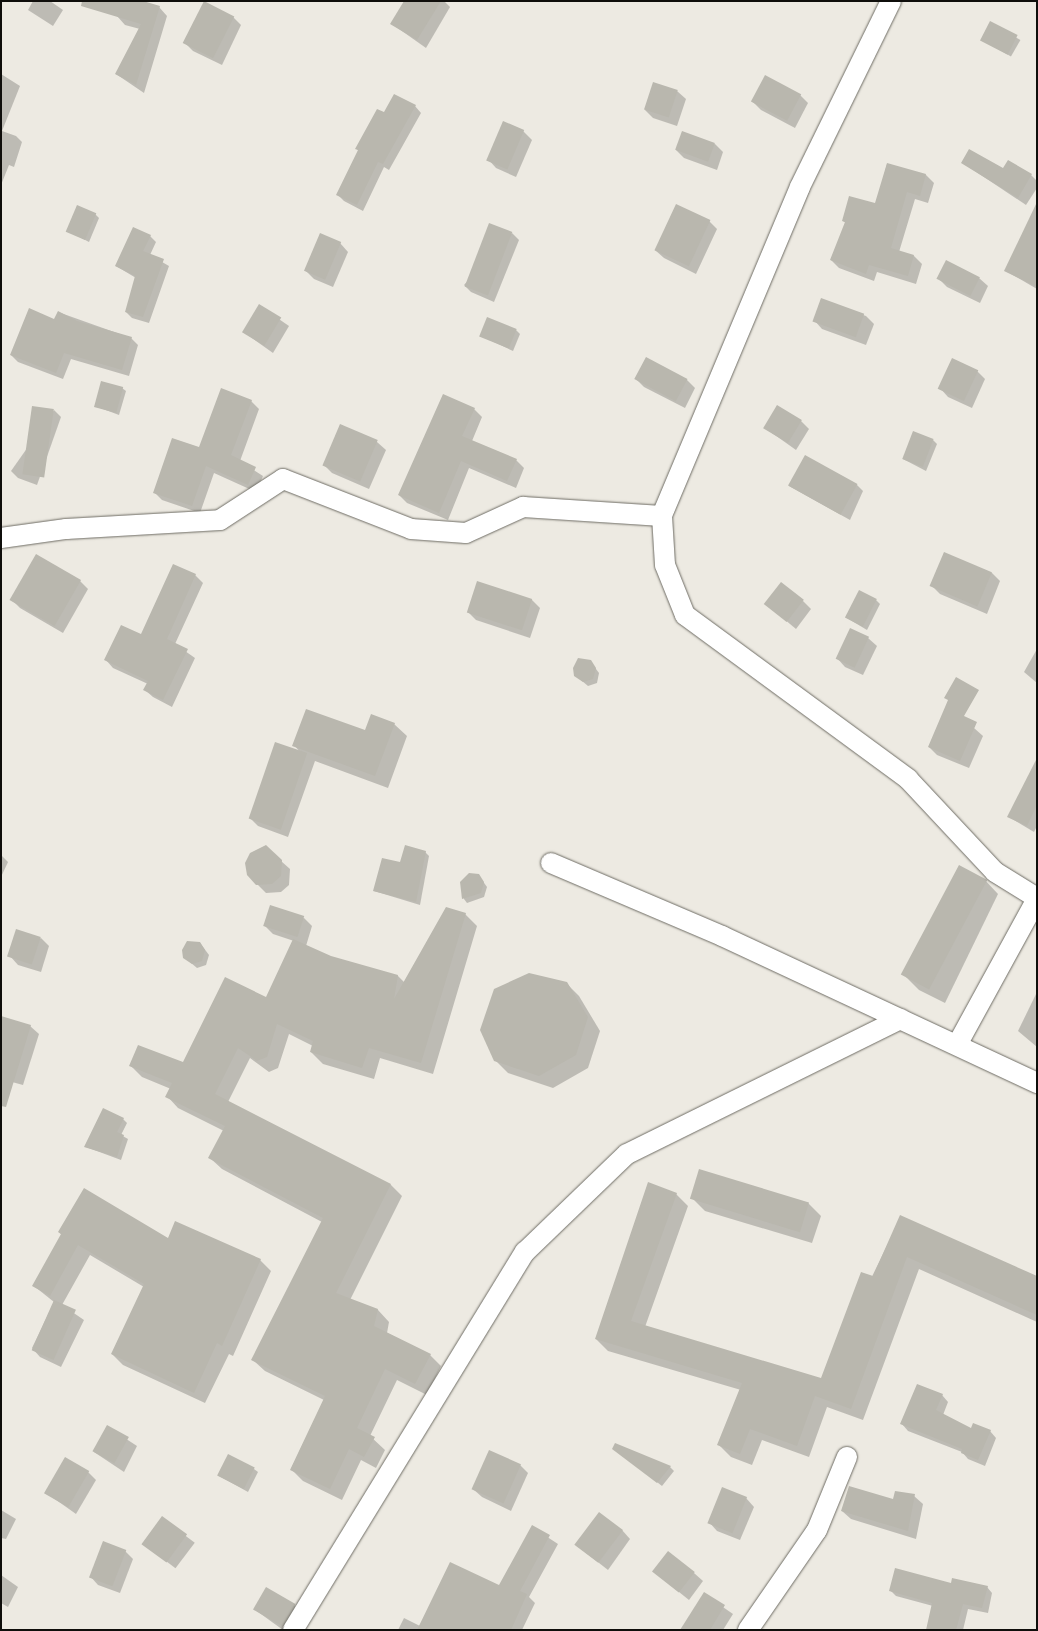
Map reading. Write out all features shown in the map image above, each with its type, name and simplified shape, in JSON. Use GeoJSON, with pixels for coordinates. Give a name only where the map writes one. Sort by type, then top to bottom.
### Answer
{"type":"FeatureCollection","features":[{"type":"Feature","properties":{"kind":"street"},"geometry":{"type":"LineString","coordinates":[[891,1],[800,187],[662,516],[665,565],[685,615],[908,779],[995,872],[1037,898],[957,1046]]}},
{"type":"Feature","properties":{"kind":"street"},"geometry":{"type":"LineString","coordinates":[[1,538],[66,529],[220,520],[283,479],[411,529],[466,533],[523,507],[662,516]]}},
{"type":"Feature","properties":{"kind":"street"},"geometry":{"type":"LineString","coordinates":[[551,863],[722,936],[1037,1083]]}},
{"type":"Feature","properties":{"kind":"street"},"geometry":{"type":"LineString","coordinates":[[294,1630],[525,1252],[627,1154],[900,1019]]}},
{"type":"Feature","properties":{"kind":"street"},"geometry":{"type":"LineString","coordinates":[[748,1630],[817,1530],[847,1457]]}},
{"type":"Feature","properties":{"kind":"building"},"geometry":{"type":"Polygon","coordinates":[[[82,1],[143,1],[160,6],[136,85],[115,74],[141,24],[81,6],[82,1]]]}},
{"type":"Feature","properties":{"kind":"building"},"geometry":{"type":"Polygon","coordinates":[[[204,1],[234,16],[213,58],[183,43],[204,1]]]}},
{"type":"Feature","properties":{"kind":"building"},"geometry":{"type":"Polygon","coordinates":[[[404,1],[441,1],[417,40],[390,24],[404,1]]]}},
{"type":"Feature","properties":{"kind":"building"},"geometry":{"type":"Polygon","coordinates":[[[990,21],[1018,35],[1008,55],[980,41],[990,21]]]}},
{"type":"Feature","properties":{"kind":"building"},"geometry":{"type":"Polygon","coordinates":[[[765,75],[801,94],[787,121],[751,101],[765,75]]]}},
{"type":"Feature","properties":{"kind":"building"},"geometry":{"type":"Polygon","coordinates":[[[653,82],[678,90],[669,118],[644,110],[653,82]]]}},
{"type":"Feature","properties":{"kind":"building"},"geometry":{"type":"Polygon","coordinates":[[[394,94],[416,105],[383,164],[378,162],[357,205],[336,195],[358,150],[355,149],[377,109],[384,112],[394,94]]]}},
{"type":"Feature","properties":{"kind":"building"},"geometry":{"type":"Polygon","coordinates":[[[503,121],[524,130],[507,170],[486,161],[503,121]]]}},
{"type":"Feature","properties":{"kind":"building"},"geometry":{"type":"Polygon","coordinates":[[[682,131],[715,143],[708,162],[675,150],[682,131]]]}},
{"type":"Feature","properties":{"kind":"building"},"geometry":{"type":"Polygon","coordinates":[[[969,149],[1003,168],[1008,160],[1032,174],[1018,198],[961,163],[969,149]]]}},
{"type":"Feature","properties":{"kind":"building"},"geometry":{"type":"Polygon","coordinates":[[[887,163],[926,174],[920,196],[907,192],[891,248],[914,255],[908,276],[869,265],[866,274],[830,260],[845,222],[842,221],[849,196],[875,203],[887,163]]]}},
{"type":"Feature","properties":{"kind":"building"},"geometry":{"type":"Polygon","coordinates":[[[1037,202],[1037,287],[1004,271],[1037,202]]]}},
{"type":"Feature","properties":{"kind":"building"},"geometry":{"type":"Polygon","coordinates":[[[676,204],[710,220],[689,266],[654,250],[676,204]]]}},
{"type":"Feature","properties":{"kind":"building"},"geometry":{"type":"Polygon","coordinates":[[[77,205],[96,213],[85,240],[66,232],[77,205]]]}},
{"type":"Feature","properties":{"kind":"building"},"geometry":{"type":"Polygon","coordinates":[[[489,223],[512,232],[488,295],[465,286],[489,223]]]}},
{"type":"Feature","properties":{"kind":"building"},"geometry":{"type":"Polygon","coordinates":[[[133,227],[151,235],[143,251],[164,259],[143,317],[125,312],[135,276],[115,266],[133,227]]]}},
{"type":"Feature","properties":{"kind":"building"},"geometry":{"type":"Polygon","coordinates":[[[320,233],[341,242],[325,280],[304,271],[320,233]]]}},
{"type":"Feature","properties":{"kind":"building"},"geometry":{"type":"Polygon","coordinates":[[[946,260],[980,277],[970,296],[936,279],[946,260]]]}},
{"type":"Feature","properties":{"kind":"building"},"geometry":{"type":"Polygon","coordinates":[[[821,298],[864,314],[856,337],[812,321],[821,298]]]}},
{"type":"Feature","properties":{"kind":"building"},"geometry":{"type":"Polygon","coordinates":[[[259,304],[281,317],[264,346],[242,332],[259,304]]]}},
{"type":"Feature","properties":{"kind":"building"},"geometry":{"type":"Polygon","coordinates":[[[29,308],[54,319],[58,311],[77,321],[132,337],[122,370],[64,353],[56,373],[10,355],[29,308]]]}},
{"type":"Feature","properties":{"kind":"building"},"geometry":{"type":"Polygon","coordinates":[[[487,317],[517,329],[509,348],[479,336],[487,317]]]}},
{"type":"Feature","properties":{"kind":"building"},"geometry":{"type":"Polygon","coordinates":[[[646,357],[687,379],[676,401],[634,379],[646,357]]]}},
{"type":"Feature","properties":{"kind":"building"},"geometry":{"type":"Polygon","coordinates":[[[952,358],[978,370],[964,401],[938,389],[952,358]]]}},
{"type":"Feature","properties":{"kind":"building"},"geometry":{"type":"Polygon","coordinates":[[[101,381],[123,387],[116,413],[94,407],[101,381]]]}},
{"type":"Feature","properties":{"kind":"building"},"geometry":{"type":"Polygon","coordinates":[[[221,388],[252,400],[231,455],[256,467],[248,485],[206,466],[192,506],[153,493],[172,438],[199,447],[221,388]]]}},
{"type":"Feature","properties":{"kind":"building"},"geometry":{"type":"Polygon","coordinates":[[[443,394],[475,408],[462,436],[517,459],[507,481],[461,461],[439,513],[398,495],[443,394]]]}},
{"type":"Feature","properties":{"kind":"building"},"geometry":{"type":"Polygon","coordinates":[[[777,405],[802,420],[788,443],[763,428],[777,405]]]}},
{"type":"Feature","properties":{"kind":"building"},"geometry":{"type":"Polygon","coordinates":[[[32,406],[54,409],[44,477],[22,474],[32,406]]]}},
{"type":"Feature","properties":{"kind":"building"},"geometry":{"type":"Polygon","coordinates":[[[340,424],[378,440],[360,481],[322,465],[340,424]]]}},
{"type":"Feature","properties":{"kind":"building"},"geometry":{"type":"Polygon","coordinates":[[[913,431],[934,439],[923,467],[902,459],[913,431]]]}},
{"type":"Feature","properties":{"kind":"building"},"geometry":{"type":"Polygon","coordinates":[[[805,455],[857,484],[841,515],[788,486],[805,455]]]}},
{"type":"Feature","properties":{"kind":"building"},"geometry":{"type":"Polygon","coordinates":[[[944,552],[992,572],[977,606],[930,586],[944,552]]]}},
{"type":"Feature","properties":{"kind":"building"},"geometry":{"type":"Polygon","coordinates":[[[36,554],[81,580],[55,626],[10,600],[36,554]]]}},
{"type":"Feature","properties":{"kind":"building"},"geometry":{"type":"Polygon","coordinates":[[[173,564],[196,574],[167,639],[188,649],[163,700],[143,690],[148,681],[104,660],[121,625],[141,634],[173,564]]]}},
{"type":"Feature","properties":{"kind":"building"},"geometry":{"type":"Polygon","coordinates":[[[477,581],[532,599],[522,630],[467,612],[477,581]]]}},
{"type":"Feature","properties":{"kind":"building"},"geometry":{"type":"Polygon","coordinates":[[[781,582],[804,600],[787,622],[764,604],[781,582]]]}},
{"type":"Feature","properties":{"kind":"building"},"geometry":{"type":"Polygon","coordinates":[[[859,590],[877,599],[863,627],[845,618],[859,590]]]}},
{"type":"Feature","properties":{"kind":"building"},"geometry":{"type":"Polygon","coordinates":[[[850,628],[869,637],[855,668],[836,659],[850,628]]]}},
{"type":"Feature","properties":{"kind":"building"},"geometry":{"type":"Polygon","coordinates":[[[578,658],[591,660],[596,668],[593,679],[583,682],[574,676],[573,668],[578,658]]]}},
{"type":"Feature","properties":{"kind":"building"},"geometry":{"type":"Polygon","coordinates":[[[956,677],[979,690],[964,716],[977,722],[960,761],[928,747],[948,700],[944,698],[956,677]]]}},
{"type":"Feature","properties":{"kind":"building"},"geometry":{"type":"Polygon","coordinates":[[[306,709],[365,730],[371,714],[395,723],[375,776],[292,746],[306,709]]]}},
{"type":"Feature","properties":{"kind":"building"},"geometry":{"type":"Polygon","coordinates":[[[275,742],[307,753],[281,830],[249,819],[275,742]]]}},
{"type":"Feature","properties":{"kind":"building"},"geometry":{"type":"Polygon","coordinates":[[[1037,758],[1037,805],[1027,826],[1007,817],[1037,758]]]}},
{"type":"Feature","properties":{"kind":"building"},"geometry":{"type":"Polygon","coordinates":[[[266,845],[282,860],[281,876],[272,884],[256,885],[247,875],[245,863],[250,853],[266,845]]]}},
{"type":"Feature","properties":{"kind":"building"},"geometry":{"type":"Polygon","coordinates":[[[405,845],[426,851],[416,902],[373,891],[382,858],[400,862],[405,845]]]}},
{"type":"Feature","properties":{"kind":"building"},"geometry":{"type":"Polygon","coordinates":[[[959,865],[987,880],[929,990],[901,974],[959,865]]]}},
{"type":"Feature","properties":{"kind":"building"},"geometry":{"type":"Polygon","coordinates":[[[469,873],[479,874],[484,882],[481,893],[462,899],[460,882],[469,873]]]}},
{"type":"Feature","properties":{"kind":"building"},"geometry":{"type":"Polygon","coordinates":[[[270,905],[304,916],[297,937],[263,926],[270,905]]]}},
{"type":"Feature","properties":{"kind":"building"},"geometry":{"type":"Polygon","coordinates":[[[446,907],[466,913],[421,1063],[369,1048],[362,1068],[310,1052],[313,1041],[277,1024],[267,1057],[257,1061],[238,1048],[215,1094],[391,1184],[336,1293],[378,1309],[374,1326],[431,1354],[415,1384],[385,1369],[357,1428],[375,1437],[364,1457],[349,1449],[330,1489],[290,1470],[325,1396],[251,1360],[323,1218],[208,1158],[225,1126],[165,1097],[172,1083],[129,1066],[138,1045],[183,1062],[225,977],[266,997],[293,939],[331,956],[398,975],[394,999],[446,907]]]}},
{"type":"Feature","properties":{"kind":"building"},"geometry":{"type":"Polygon","coordinates":[[[16,929],[41,937],[32,965],[7,957],[16,929]]]}},
{"type":"Feature","properties":{"kind":"building"},"geometry":{"type":"Polygon","coordinates":[[[187,941],[200,942],[205,950],[202,961],[192,964],[183,958],[182,950],[187,941]]]}},
{"type":"Feature","properties":{"kind":"building"},"geometry":{"type":"Polygon","coordinates":[[[529,973],[567,982],[588,1017],[576,1055],[539,1076],[494,1061],[480,1030],[494,989],[529,973]]]}},
{"type":"Feature","properties":{"kind":"building"},"geometry":{"type":"Polygon","coordinates":[[[1,1016],[31,1025],[6,1107],[1,1106],[1,1016]]]}},
{"type":"Feature","properties":{"kind":"building"},"geometry":{"type":"Polygon","coordinates":[[[103,1108],[124,1118],[117,1132],[124,1135],[117,1157],[84,1147],[103,1108]]]}},
{"type":"Feature","properties":{"kind":"building"},"geometry":{"type":"Polygon","coordinates":[[[699,1169],[809,1203],[800,1232],[690,1199],[699,1169]]]}},
{"type":"Feature","properties":{"kind":"building"},"geometry":{"type":"Polygon","coordinates":[[[648,1182],[677,1193],[631,1321],[821,1378],[861,1272],[873,1276],[900,1215],[1037,1276],[1037,1315],[907,1257],[851,1409],[815,1396],[797,1446],[750,1429],[740,1454],[717,1445],[742,1383],[595,1339],[648,1182]]]}},
{"type":"Feature","properties":{"kind":"building"},"geometry":{"type":"Polygon","coordinates":[[[84,1188],[168,1238],[175,1221],[261,1259],[222,1346],[217,1343],[194,1393],[111,1354],[144,1284],[78,1245],[50,1296],[32,1286],[61,1234],[58,1232],[84,1188]]]}},
{"type":"Feature","properties":{"kind":"building"},"geometry":{"type":"Polygon","coordinates":[[[54,1300],[76,1310],[54,1360],[32,1350],[54,1300]]]}},
{"type":"Feature","properties":{"kind":"building"},"geometry":{"type":"Polygon","coordinates":[[[917,1384],[943,1394],[936,1410],[971,1428],[973,1423],[991,1430],[978,1460],[961,1453],[962,1449],[900,1424],[917,1384]]]}},
{"type":"Feature","properties":{"kind":"building"},"geometry":{"type":"Polygon","coordinates":[[[107,1425],[129,1437],[114,1463],[92,1451],[107,1425]]]}},
{"type":"Feature","properties":{"kind":"building"},"geometry":{"type":"Polygon","coordinates":[[[615,1443],[671,1466],[657,1483],[612,1449],[615,1443]]]}},
{"type":"Feature","properties":{"kind":"building"},"geometry":{"type":"Polygon","coordinates":[[[489,1450],[521,1464],[503,1504],[472,1489],[489,1450]]]}},
{"type":"Feature","properties":{"kind":"building"},"geometry":{"type":"Polygon","coordinates":[[[228,1454],[255,1468],[244,1489],[217,1475],[228,1454]]]}},
{"type":"Feature","properties":{"kind":"building"},"geometry":{"type":"Polygon","coordinates":[[[65,1457],[89,1471],[68,1507],[44,1493],[65,1457]]]}},
{"type":"Feature","properties":{"kind":"building"},"geometry":{"type":"Polygon","coordinates":[[[849,1486],[893,1499],[895,1491],[915,1494],[908,1531],[841,1511],[849,1486]]]}},
{"type":"Feature","properties":{"kind":"building"},"geometry":{"type":"Polygon","coordinates":[[[722,1487],[747,1497],[732,1533],[707,1523],[722,1487]]]}},
{"type":"Feature","properties":{"kind":"building"},"geometry":{"type":"Polygon","coordinates":[[[599,1512],[623,1530],[598,1563],[574,1545],[599,1512]]]}},
{"type":"Feature","properties":{"kind":"building"},"geometry":{"type":"Polygon","coordinates":[[[162,1516],[187,1534],[167,1563],[141,1544],[162,1516]]]}},
{"type":"Feature","properties":{"kind":"building"},"geometry":{"type":"Polygon","coordinates":[[[532,1525],[550,1535],[520,1591],[527,1594],[511,1630],[417,1630],[450,1562],[499,1585],[532,1525]]]}},
{"type":"Feature","properties":{"kind":"building"},"geometry":{"type":"Polygon","coordinates":[[[103,1541],[126,1550],[112,1586],[89,1577],[103,1541]]]}},
{"type":"Feature","properties":{"kind":"building"},"geometry":{"type":"Polygon","coordinates":[[[668,1551],[695,1572],[679,1592],[652,1571],[668,1551]]]}},
{"type":"Feature","properties":{"kind":"building"},"geometry":{"type":"Polygon","coordinates":[[[895,1568],[951,1583],[952,1578],[988,1586],[982,1608],[963,1604],[956,1630],[926,1630],[932,1603],[889,1591],[895,1568]]]}},
{"type":"Feature","properties":{"kind":"building"},"geometry":{"type":"Polygon","coordinates":[[[266,1587],[295,1604],[282,1627],[253,1610],[266,1587]]]}},
{"type":"Feature","properties":{"kind":"building"},"geometry":{"type":"Polygon","coordinates":[[[704,1592],[725,1605],[710,1630],[680,1630],[704,1592]]]}}]}
